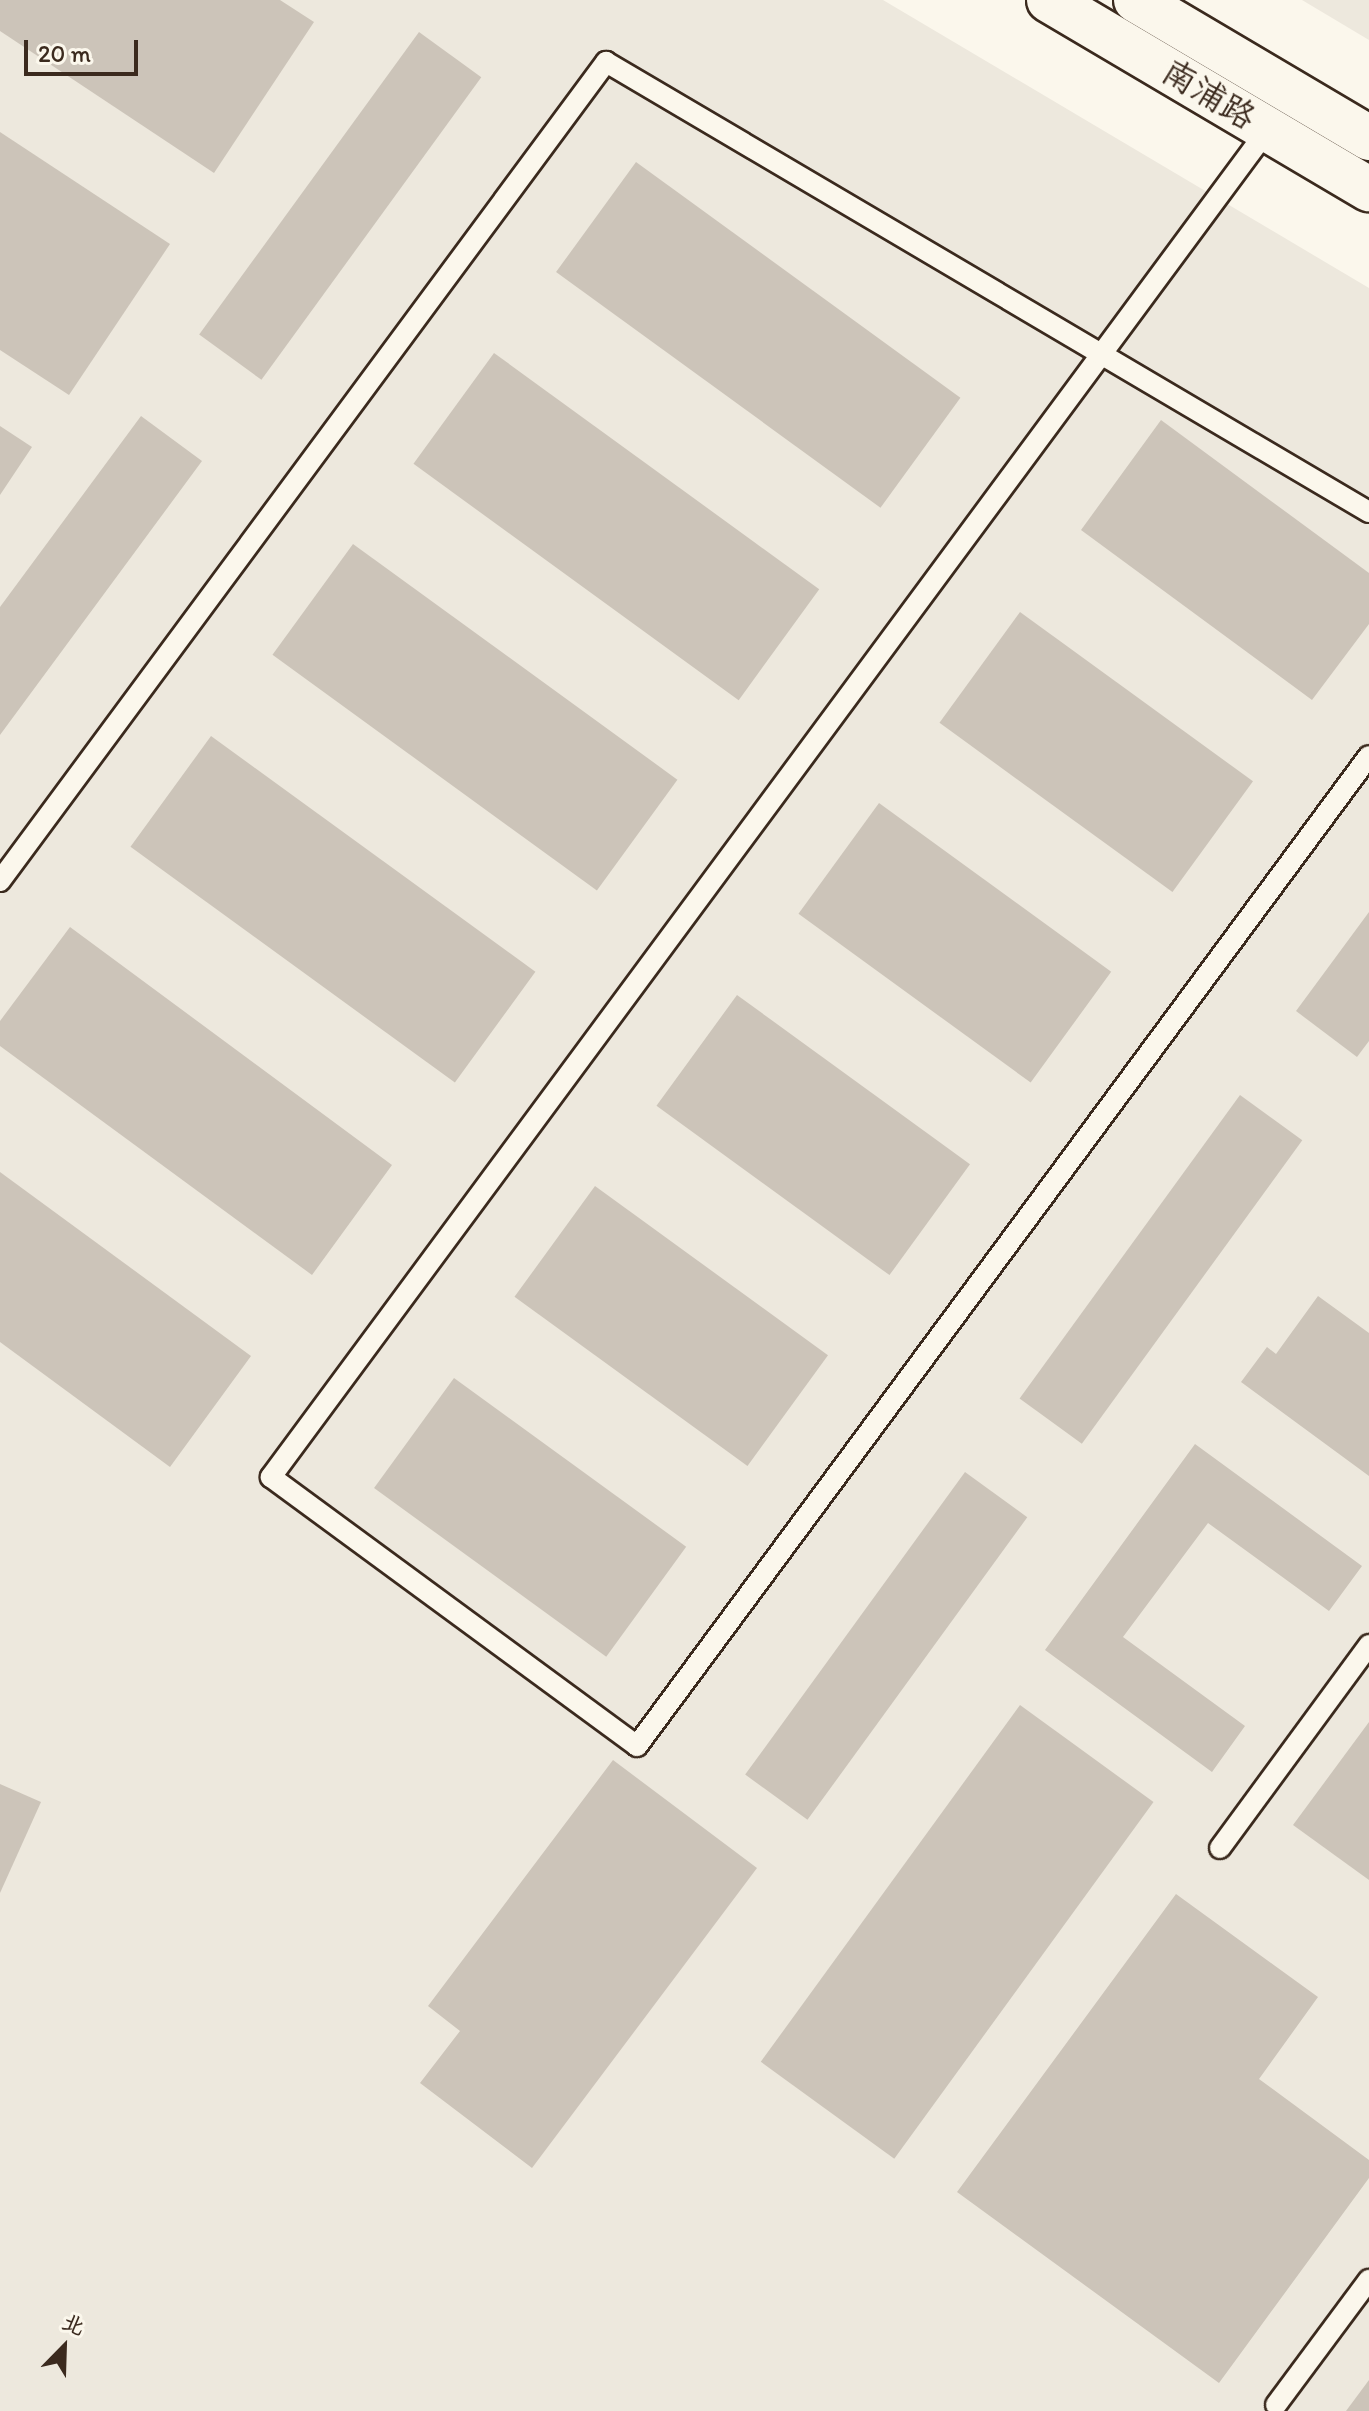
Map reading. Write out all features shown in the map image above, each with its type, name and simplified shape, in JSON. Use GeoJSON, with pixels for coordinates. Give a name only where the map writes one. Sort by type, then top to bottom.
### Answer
{"type":"FeatureCollection","features":[{"type":"Feature","properties":{"kind":"street","name":"南浦路"},"geometry":{"type":"LineString","coordinates":[[1049,0],[1369,189]]}},
{"type":"Feature","properties":{"kind":"street","name":"南浦路"},"geometry":{"type":"LineString","coordinates":[[1136,0],[1369,138]]}},
{"type":"Feature","properties":{"kind":"lane"},"geometry":{"type":"LineString","coordinates":[[0,881],[606,62],[1369,512]]}},
{"type":"Feature","properties":{"kind":"lane"},"geometry":{"type":"LineString","coordinates":[[1268,129],[271,1477],[637,1746],[1369,756]]}},
{"type":"Feature","properties":{"kind":"lane"},"geometry":{"type":"LineString","coordinates":[[1220,1848],[1369,1645]]}},
{"type":"Feature","properties":{"kind":"lane"},"geometry":{"type":"LineString","coordinates":[[1276,2405],[1369,2280]]}},
{"type":"Feature","properties":{"kind":"shaded area"},"geometry":{"type":"Polygon","coordinates":[[[0,0],[883,0],[1369,288],[1369,2411],[0,2411],[0,0]]]}},
{"type":"Feature","properties":{"kind":"shaded area"},"geometry":{"type":"Polygon","coordinates":[[[1302,0],[1369,0],[1369,40],[1302,0]]]}},
{"type":"Feature","properties":{"kind":"building"},"geometry":{"type":"Polygon","coordinates":[[[0,0],[280,0],[314,22],[214,173],[0,31],[0,0]]]}},
{"type":"Feature","properties":{"kind":"building"},"geometry":{"type":"Polygon","coordinates":[[[419,32],[481,77],[261,380],[199,335],[419,32]]]}},
{"type":"Feature","properties":{"kind":"building"},"geometry":{"type":"Polygon","coordinates":[[[0,132],[170,244],[69,395],[0,350],[0,132]]]}},
{"type":"Feature","properties":{"kind":"building"},"geometry":{"type":"Polygon","coordinates":[[[636,162],[960,398],[880,508],[556,272],[636,162]]]}},
{"type":"Feature","properties":{"kind":"building"},"geometry":{"type":"Polygon","coordinates":[[[494,353],[819,589],[739,700],[413,464],[494,353]]]}},
{"type":"Feature","properties":{"kind":"building"},"geometry":{"type":"Polygon","coordinates":[[[141,416],[202,461],[0,735],[0,607],[141,416]]]}},
{"type":"Feature","properties":{"kind":"building"},"geometry":{"type":"Polygon","coordinates":[[[1161,420],[1369,573],[1369,624],[1312,700],[1081,530],[1161,420]]]}},
{"type":"Feature","properties":{"kind":"building"},"geometry":{"type":"Polygon","coordinates":[[[0,426],[32,447],[0,495],[0,426]]]}},
{"type":"Feature","properties":{"kind":"building"},"geometry":{"type":"Polygon","coordinates":[[[353,544],[677,780],[597,891],[272,655],[353,544]]]}},
{"type":"Feature","properties":{"kind":"building"},"geometry":{"type":"Polygon","coordinates":[[[1020,612],[1253,781],[1172,892],[939,723],[1020,612]]]}},
{"type":"Feature","properties":{"kind":"building"},"geometry":{"type":"Polygon","coordinates":[[[211,736],[535,972],[455,1083],[130,847],[211,736]]]}},
{"type":"Feature","properties":{"kind":"building"},"geometry":{"type":"Polygon","coordinates":[[[879,803],[1111,972],[1031,1083],[798,914],[879,803]]]}},
{"type":"Feature","properties":{"kind":"building"},"geometry":{"type":"Polygon","coordinates":[[[1369,912],[1369,1041],[1357,1057],[1296,1011],[1369,912]]]}},
{"type":"Feature","properties":{"kind":"building"},"geometry":{"type":"Polygon","coordinates":[[[70,927],[392,1165],[312,1275],[0,1046],[0,1021],[70,927]]]}},
{"type":"Feature","properties":{"kind":"building"},"geometry":{"type":"Polygon","coordinates":[[[737,995],[970,1164],[889,1275],[656,1106],[737,995]]]}},
{"type":"Feature","properties":{"kind":"building"},"geometry":{"type":"Polygon","coordinates":[[[1240,1095],[1302,1140],[1082,1444],[1020,1398],[1240,1095]]]}},
{"type":"Feature","properties":{"kind":"building"},"geometry":{"type":"Polygon","coordinates":[[[0,1172],[251,1356],[170,1467],[0,1342],[0,1172]]]}},
{"type":"Feature","properties":{"kind":"building"},"geometry":{"type":"Polygon","coordinates":[[[595,1186],[828,1355],[747,1466],[514,1297],[595,1186]]]}},
{"type":"Feature","properties":{"kind":"building"},"geometry":{"type":"Polygon","coordinates":[[[1318,1296],[1369,1333],[1369,1476],[1241,1382],[1267,1347],[1276,1354],[1318,1296]]]}},
{"type":"Feature","properties":{"kind":"building"},"geometry":{"type":"Polygon","coordinates":[[[454,1378],[686,1547],[606,1657],[374,1488],[454,1378]]]}},
{"type":"Feature","properties":{"kind":"building"},"geometry":{"type":"Polygon","coordinates":[[[1195,1444],[1362,1566],[1329,1611],[1208,1523],[1123,1637],[1245,1726],[1212,1772],[1045,1650],[1195,1444]]]}},
{"type":"Feature","properties":{"kind":"building"},"geometry":{"type":"Polygon","coordinates":[[[965,1472],[1027,1517],[807,1820],[745,1775],[965,1472]]]}},
{"type":"Feature","properties":{"kind":"building"},"geometry":{"type":"Polygon","coordinates":[[[1020,1705],[1153,1802],[894,2159],[761,2062],[1020,1705]]]}},
{"type":"Feature","properties":{"kind":"building"},"geometry":{"type":"Polygon","coordinates":[[[1369,1722],[1369,1880],[1293,1825],[1369,1722]]]}},
{"type":"Feature","properties":{"kind":"building"},"geometry":{"type":"Polygon","coordinates":[[[613,1760],[757,1868],[532,2168],[420,2083],[460,2031],[428,2006],[613,1760]]]}},
{"type":"Feature","properties":{"kind":"building"},"geometry":{"type":"Polygon","coordinates":[[[0,1784],[41,1802],[0,1893],[0,1784]]]}},
{"type":"Feature","properties":{"kind":"building"},"geometry":{"type":"Polygon","coordinates":[[[1176,1894],[1318,1997],[1259,2079],[1369,2160],[1369,2178],[1219,2383],[957,2192],[1176,1894]]]}},
{"type":"Feature","properties":{"kind":"building"},"geometry":{"type":"Polygon","coordinates":[[[1369,2380],[1369,2411],[1346,2411],[1369,2380]]]}}]}
